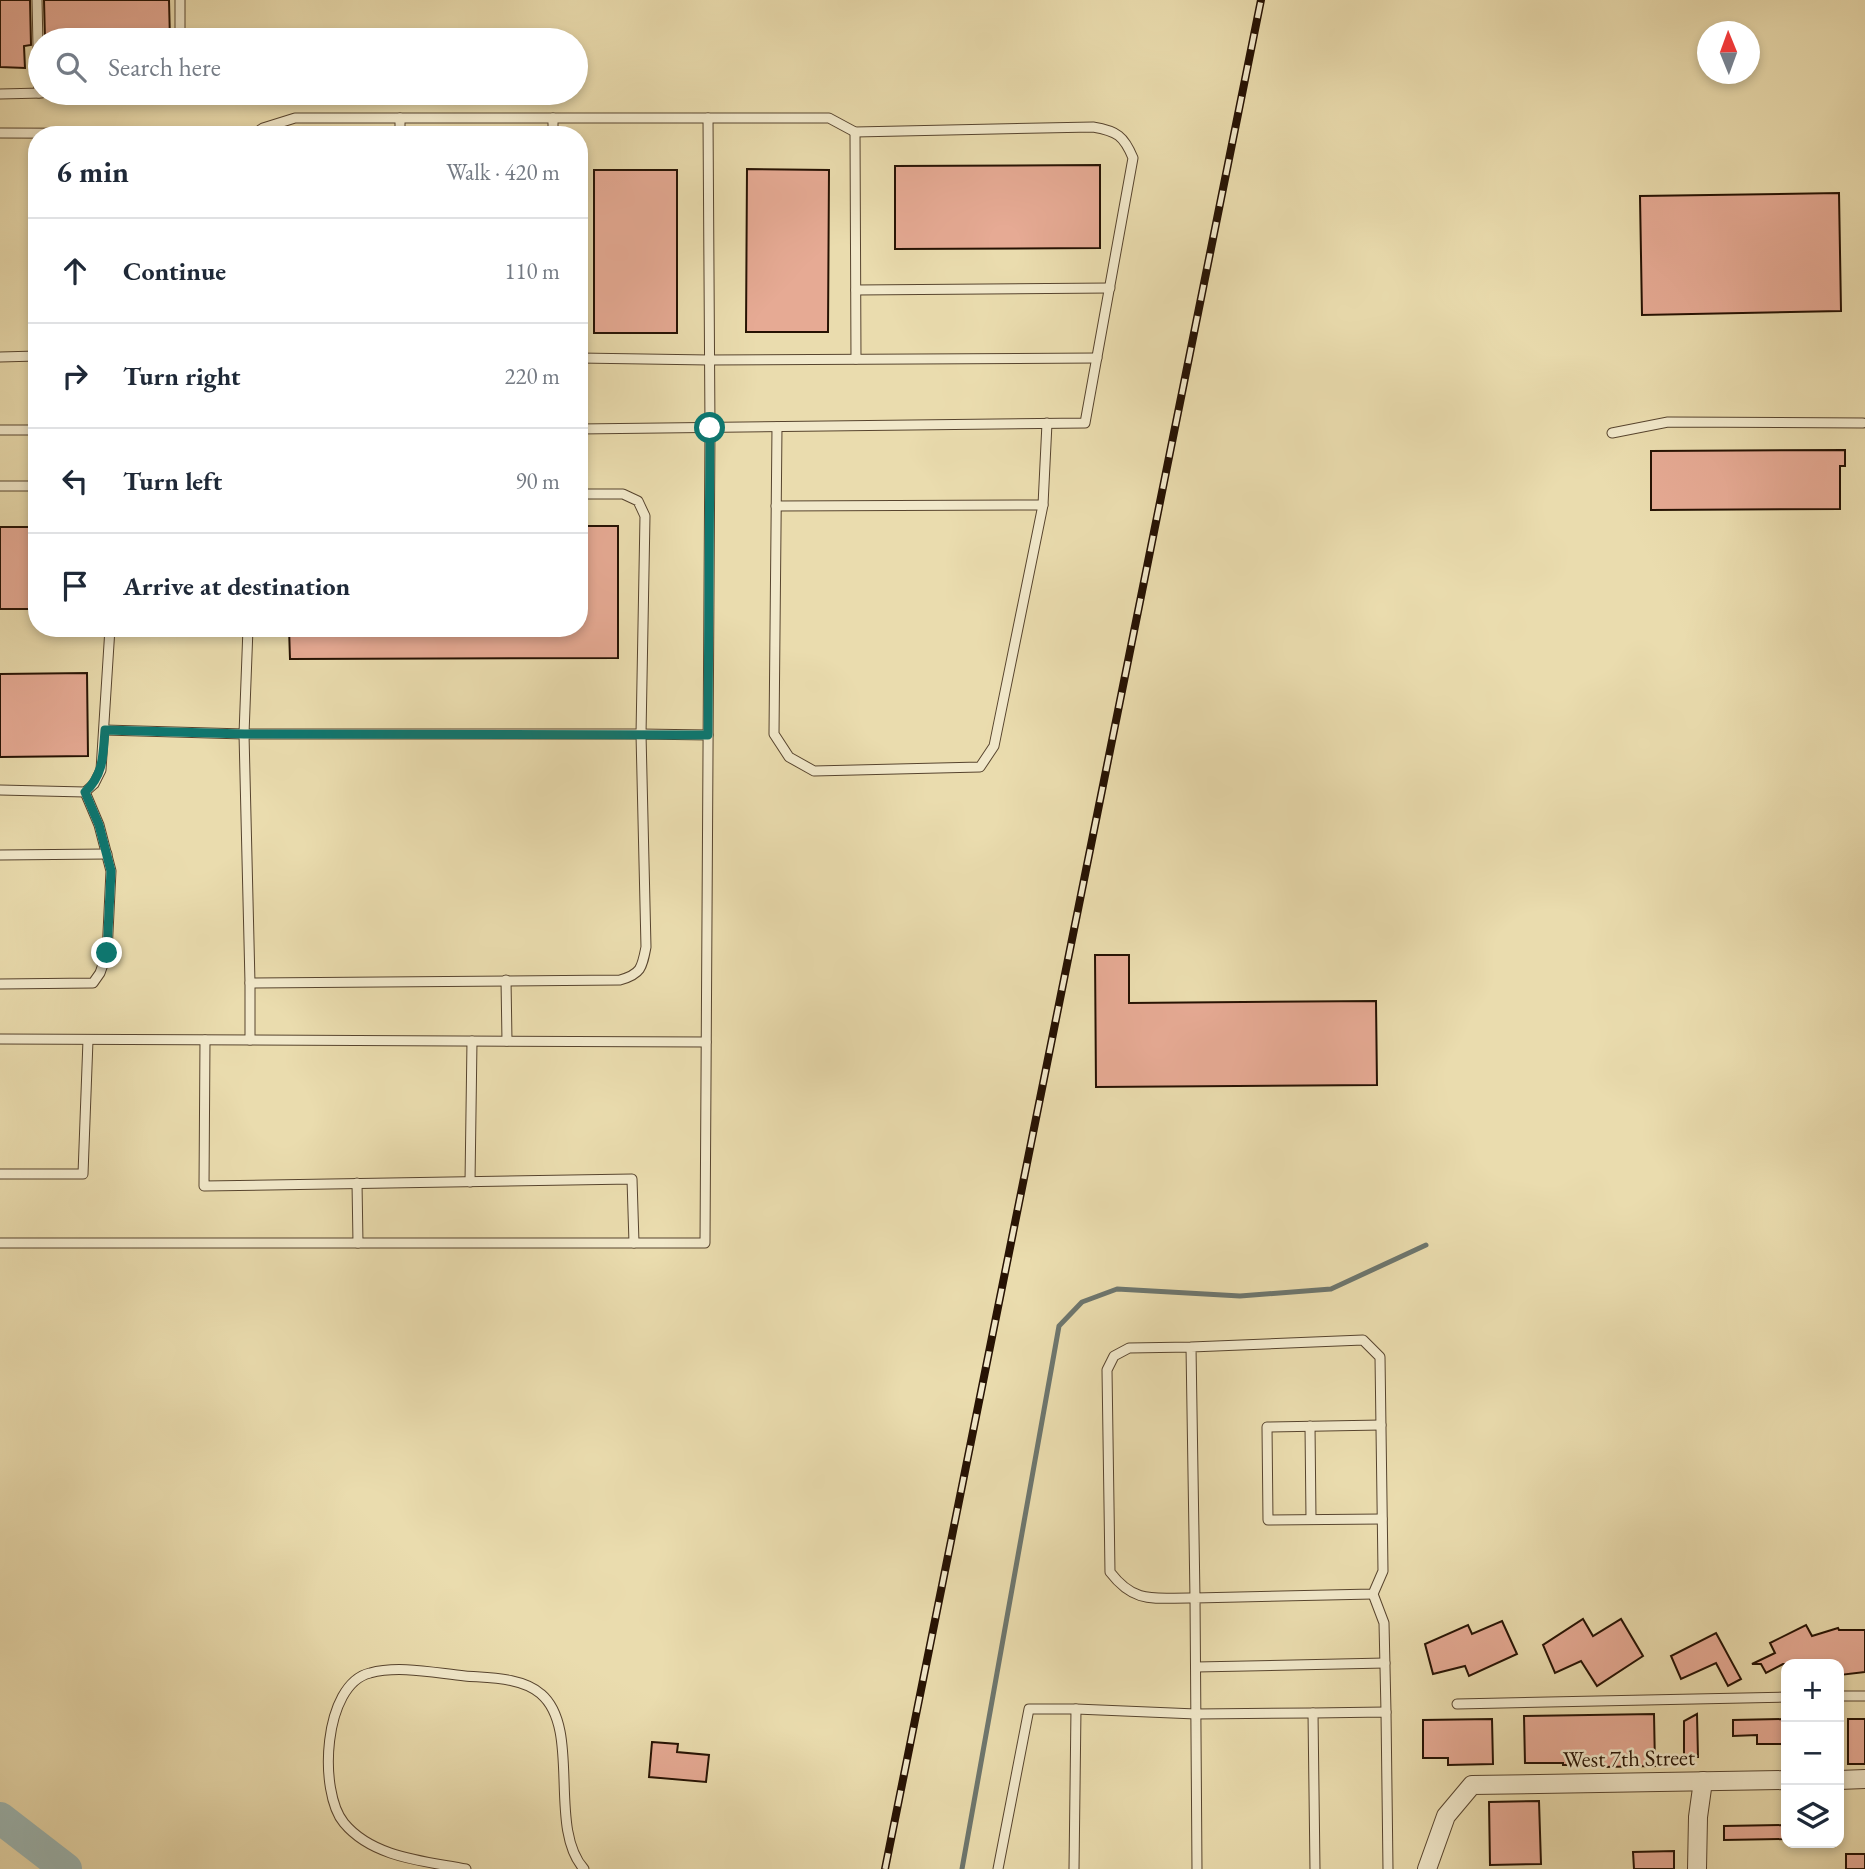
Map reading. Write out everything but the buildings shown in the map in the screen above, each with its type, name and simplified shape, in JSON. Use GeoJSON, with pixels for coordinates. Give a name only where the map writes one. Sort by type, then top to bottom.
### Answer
{"type":"FeatureCollection","features":[{"type":"Feature","properties":{"kind":"street"},"geometry":{"type":"LineString","coordinates":[[1844,1780],[1865,1779]]}},
{"type":"Feature","properties":{"kind":"street","name":"West 7th Street"},"geometry":{"type":"LineString","coordinates":[[1427,1869],[1446,1816],[1472,1785],[1781,1780]]}},
{"type":"Feature","properties":{"kind":"street"},"geometry":{"type":"LineString","coordinates":[[1697,1869],[1698,1817],[1703,1782]]}},
{"type":"Feature","properties":{"kind":"lane"},"geometry":{"type":"LineString","coordinates":[[37,0],[38,28]]}},
{"type":"Feature","properties":{"kind":"lane"},"geometry":{"type":"LineString","coordinates":[[180,0],[180,28]]}},
{"type":"Feature","properties":{"kind":"lane"},"geometry":{"type":"LineString","coordinates":[[0,94],[28,93]]}},
{"type":"Feature","properties":{"kind":"lane"},"geometry":{"type":"LineString","coordinates":[[269,126],[295,118],[829,118],[855,132],[1093,127],[1112,130],[1127,143],[1133,159],[1086,423],[588,429]]}},
{"type":"Feature","properties":{"kind":"lane"},"geometry":{"type":"LineString","coordinates":[[400,118],[400,126]]}},
{"type":"Feature","properties":{"kind":"lane"},"geometry":{"type":"LineString","coordinates":[[553,118],[553,126]]}},
{"type":"Feature","properties":{"kind":"lane"},"geometry":{"type":"LineString","coordinates":[[0,1243],[705,1243],[710,428],[709,118]]}},
{"type":"Feature","properties":{"kind":"lane"},"geometry":{"type":"LineString","coordinates":[[855,132],[856,359]]}},
{"type":"Feature","properties":{"kind":"lane"},"geometry":{"type":"LineString","coordinates":[[0,134],[28,134]]}},
{"type":"Feature","properties":{"kind":"lane"},"geometry":{"type":"LineString","coordinates":[[856,290],[1110,288]]}},
{"type":"Feature","properties":{"kind":"lane"},"geometry":{"type":"LineString","coordinates":[[0,357],[28,356]]}},
{"type":"Feature","properties":{"kind":"lane"},"geometry":{"type":"LineString","coordinates":[[588,358],[1097,358]]}},
{"type":"Feature","properties":{"kind":"lane"},"geometry":{"type":"LineString","coordinates":[[1612,433],[1668,422],[1863,423]]}},
{"type":"Feature","properties":{"kind":"lane"},"geometry":{"type":"LineString","coordinates":[[777,427],[774,734],[789,757],[814,771],[980,767],[994,746],[1043,505],[1047,423]]}},
{"type":"Feature","properties":{"kind":"lane"},"geometry":{"type":"LineString","coordinates":[[0,430],[28,430]]}},
{"type":"Feature","properties":{"kind":"lane"},"geometry":{"type":"LineString","coordinates":[[0,486],[28,486]]}},
{"type":"Feature","properties":{"kind":"lane"},"geometry":{"type":"LineString","coordinates":[[250,983],[620,980],[635,975],[642,964],[646,947],[641,734],[645,516],[638,501],[623,494],[588,494]]}},
{"type":"Feature","properties":{"kind":"lane"},"geometry":{"type":"LineString","coordinates":[[776,506],[1043,505]]}},
{"type":"Feature","properties":{"kind":"lane"},"geometry":{"type":"LineString","coordinates":[[0,790],[85,792],[94,784],[101,770],[110,637]]}},
{"type":"Feature","properties":{"kind":"lane"},"geometry":{"type":"LineString","coordinates":[[248,637],[244,734],[250,1040]]}},
{"type":"Feature","properties":{"kind":"lane"},"geometry":{"type":"LineString","coordinates":[[105,730],[244,734],[708,735]]}},
{"type":"Feature","properties":{"kind":"lane"},"geometry":{"type":"LineString","coordinates":[[0,984],[93,983],[100,973],[107,953],[111,871],[99,825],[85,792]]}},
{"type":"Feature","properties":{"kind":"lane"},"geometry":{"type":"LineString","coordinates":[[0,855],[107,854]]}},
{"type":"Feature","properties":{"kind":"lane"},"geometry":{"type":"LineString","coordinates":[[506,980],[507,1041]]}},
{"type":"Feature","properties":{"kind":"lane"},"geometry":{"type":"LineString","coordinates":[[0,1039],[706,1042]]}},
{"type":"Feature","properties":{"kind":"lane"},"geometry":{"type":"LineString","coordinates":[[0,1174],[83,1174],[88,1040]]}},
{"type":"Feature","properties":{"kind":"lane"},"geometry":{"type":"LineString","coordinates":[[205,1040],[204,1186],[632,1179],[634,1243]]}},
{"type":"Feature","properties":{"kind":"lane"},"geometry":{"type":"LineString","coordinates":[[470,1182],[472,1041]]}},
{"type":"Feature","properties":{"kind":"lane"},"geometry":{"type":"LineString","coordinates":[[357,1183],[358,1243]]}},
{"type":"Feature","properties":{"kind":"lane"},"geometry":{"type":"LineString","coordinates":[[1373,1594],[1138,1597],[1122,1588],[1110,1572],[1107,1370],[1114,1356],[1129,1348],[1363,1340],[1380,1357],[1382,1571],[1373,1594],[1384,1623],[1388,1869]]}},
{"type":"Feature","properties":{"kind":"lane"},"geometry":{"type":"LineString","coordinates":[[1191,1347],[1197,1869]]}},
{"type":"Feature","properties":{"kind":"lane"},"geometry":{"type":"LineString","coordinates":[[1381,1425],[1267,1427],[1267,1453],[1268,1520],[1382,1519]]}},
{"type":"Feature","properties":{"kind":"lane"},"geometry":{"type":"LineString","coordinates":[[1310,1426],[1311,1519]]}},
{"type":"Feature","properties":{"kind":"lane"},"geometry":{"type":"LineString","coordinates":[[1196,1667],[1385,1663]]}},
{"type":"Feature","properties":{"kind":"lane"},"geometry":{"type":"LineString","coordinates":[[466,1869],[400,1857],[362,1839],[344,1823],[331,1797],[328,1771],[331,1737],[339,1703],[349,1685],[368,1673],[405,1670],[510,1680],[539,1692],[553,1707],[565,1777],[567,1832],[584,1869]]}},
{"type":"Feature","properties":{"kind":"lane"},"geometry":{"type":"LineString","coordinates":[[1844,1696],[1865,1696]]}},
{"type":"Feature","properties":{"kind":"lane"},"geometry":{"type":"LineString","coordinates":[[1457,1704],[1781,1698]]}},
{"type":"Feature","properties":{"kind":"lane"},"geometry":{"type":"LineString","coordinates":[[998,1869],[1029,1709],[1196,1714],[1386,1712]]}},
{"type":"Feature","properties":{"kind":"lane"},"geometry":{"type":"LineString","coordinates":[[1074,1869],[1076,1709]]}},
{"type":"Feature","properties":{"kind":"lane"},"geometry":{"type":"LineString","coordinates":[[1313,1713],[1315,1869]]}},
{"type":"Feature","properties":{"kind":"waterway"},"geometry":{"type":"LineString","coordinates":[[962,1869],[1059,1326],[1082,1302],[1117,1289],[1240,1296],[1331,1289],[1426,1245]]}},
{"type":"Feature","properties":{"kind":"waterway"},"geometry":{"type":"LineString","coordinates":[[0,1818],[66,1869]]}},
{"type":"Feature","properties":{"kind":"railway"},"geometry":{"type":"LineString","coordinates":[[885,1869],[1261,0]]}},
{"type":"Feature","properties":{"kind":"route"},"geometry":{"type":"LineString","coordinates":[[107,953],[111,871],[99,825],[85,792],[94,784],[101,770],[105,730],[244,734],[708,735],[710,428]]}}]}
